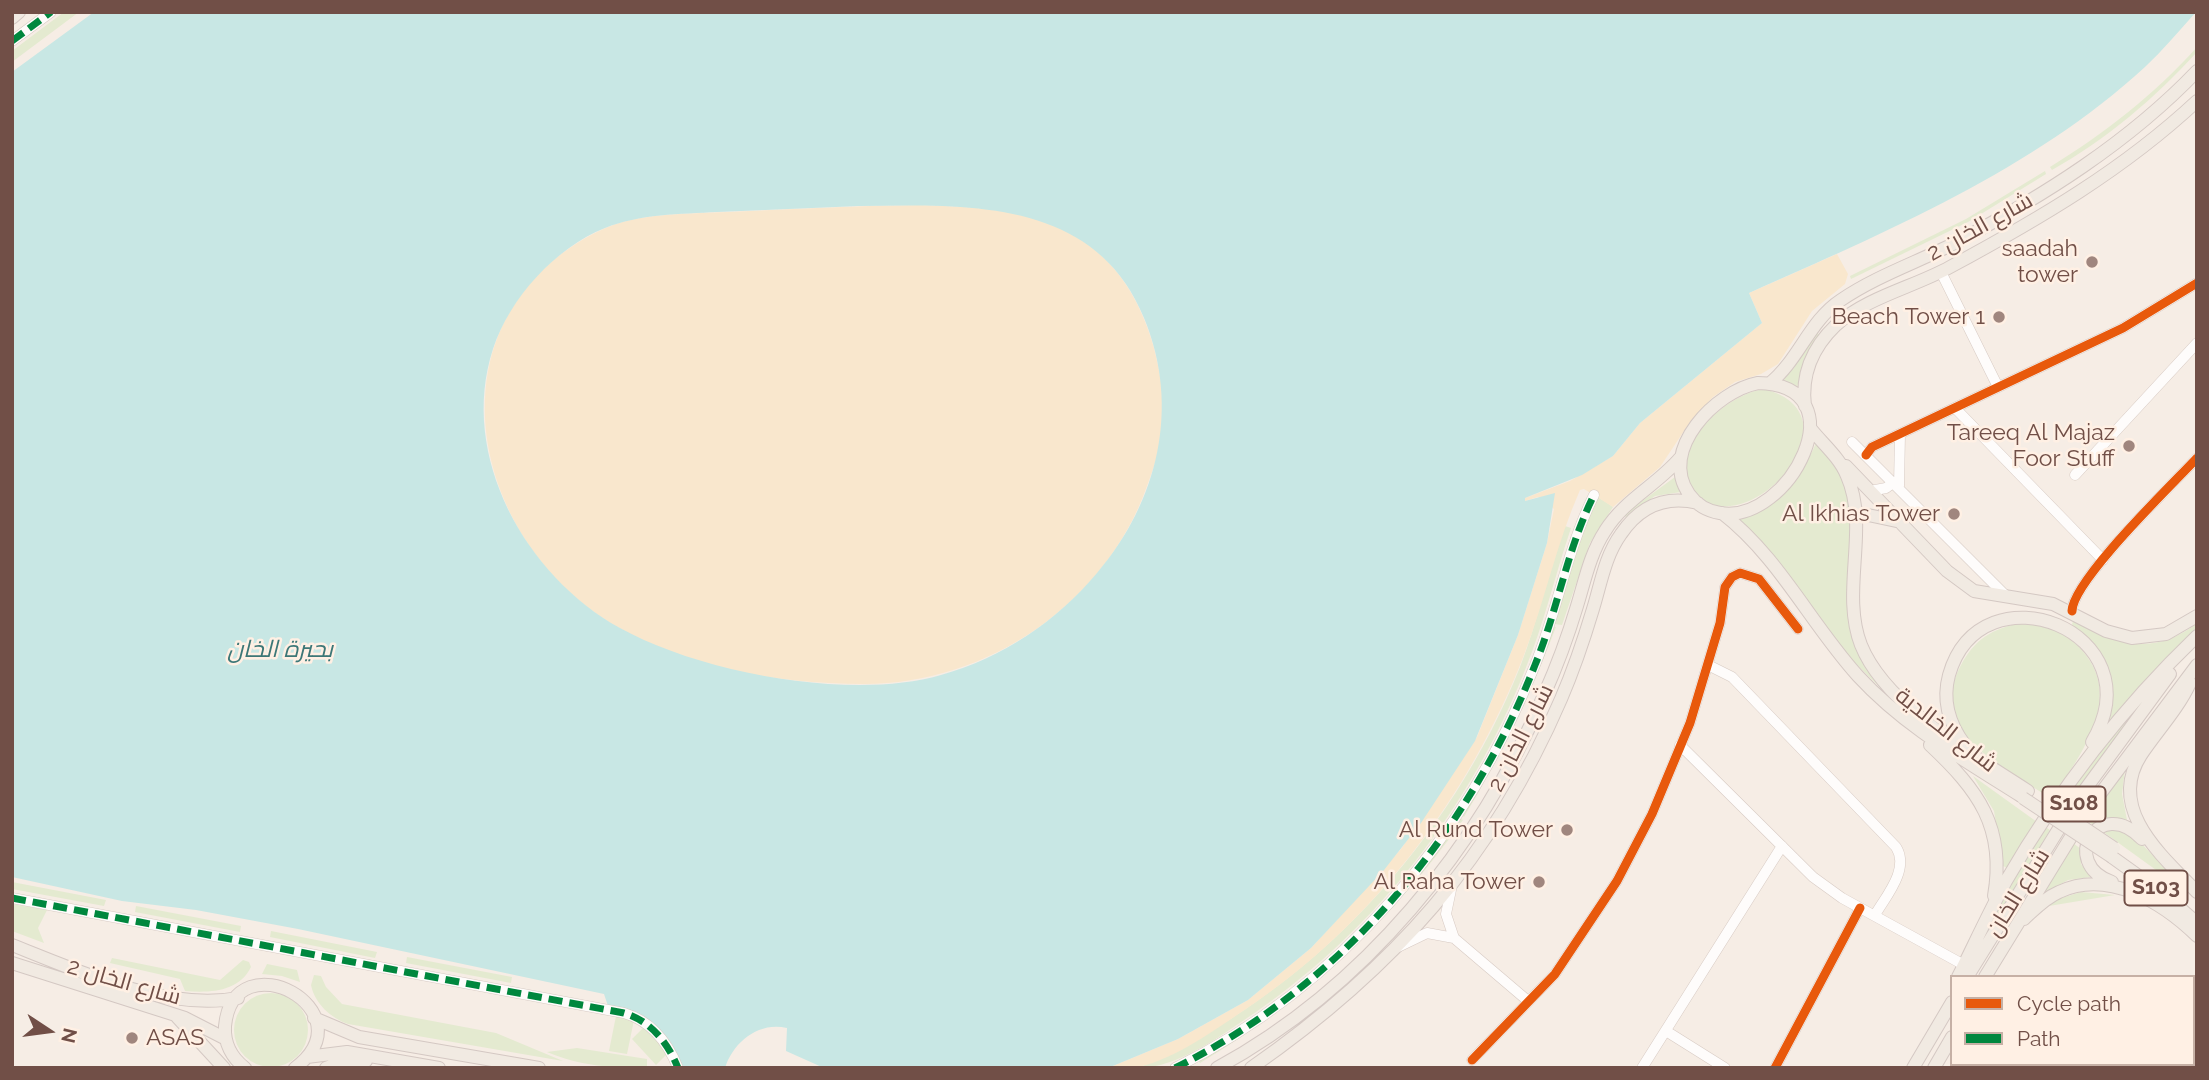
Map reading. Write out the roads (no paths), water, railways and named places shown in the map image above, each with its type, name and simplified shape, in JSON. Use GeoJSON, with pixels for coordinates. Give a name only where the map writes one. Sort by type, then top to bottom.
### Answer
{"type":"FeatureCollection","features":[{"type":"Feature","properties":{"kind":"main road"},"geometry":{"type":"LineString","coordinates":[[12,18],[19,12]]}},
{"type":"Feature","properties":{"kind":"main road","name":"شارع الخان 2"},"geometry":{"type":"LineString","coordinates":[[1769,384],[1791,362],[1814,326],[1834,305],[1954,244],[2056,185],[2136,128],[2197,71]]}},
{"type":"Feature","properties":{"kind":"main road","name":"شارع الخان 2"},"geometry":{"type":"LineString","coordinates":[[1805,406],[1807,368],[1813,354],[1833,328],[1857,311],[1941,272],[2038,219],[2119,167],[2197,101]]}},
{"type":"Feature","properties":{"kind":"main road"},"geometry":{"type":"LineString","coordinates":[[1769,384],[1787,389],[1805,406],[1811,429],[1805,453],[1780,487],[1745,510],[1722,513],[1698,503],[1682,480],[1680,458],[1690,434],[1718,404],[1744,387],[1769,384]]}},
{"type":"Feature","properties":{"kind":"main road","name":"شارع الخالدية"},"geometry":{"type":"LineString","coordinates":[[1811,429],[1848,477],[1854,512],[1854,613],[1866,655],[1899,696],[1932,725],[2026,794],[2197,911]]}},
{"type":"Feature","properties":{"kind":"main road"},"geometry":{"type":"LineString","coordinates":[[1833,455],[1961,584],[1980,593],[2053,604],[2072,611],[2106,631],[2139,638],[2166,634],[2197,616]]}},
{"type":"Feature","properties":{"kind":"main road","name":"شارع الخان 2"},"geometry":{"type":"LineString","coordinates":[[1217,1068],[1279,1029],[1334,985],[1390,931],[1441,872],[1489,802],[1529,728],[1562,651],[1590,561],[1604,533],[1623,508],[1665,475],[1680,458]]}},
{"type":"Feature","properties":{"kind":"main road","name":"شارع الخان 2"},"geometry":{"type":"LineString","coordinates":[[1251,1068],[1326,1013],[1398,947],[1452,885],[1492,830],[1539,748],[1572,673],[1610,554],[1621,534],[1640,513],[1654,504],[1676,499],[1698,503]]}},
{"type":"Feature","properties":{"kind":"main road"},"geometry":{"type":"LineString","coordinates":[[1854,512],[1901,522]]}},
{"type":"Feature","properties":{"kind":"main road","name":"شارع الخالدية"},"geometry":{"type":"LineString","coordinates":[[1722,513],[1784,577],[1857,674],[1910,725],[2026,794]]}},
{"type":"Feature","properties":{"kind":"main road"},"geometry":{"type":"LineString","coordinates":[[1963,973],[2013,870],[2100,728],[2106,705],[2106,688],[2098,660],[2085,642],[2071,630],[2047,620],[2021,617],[1996,623],[1976,635],[1956,658],[1948,679],[1946,702],[1954,730],[1972,754]]}},
{"type":"Feature","properties":{"kind":"main road"},"geometry":{"type":"LineString","coordinates":[[2068,783],[2126,710],[2197,636]]}},
{"type":"Feature","properties":{"kind":"main road","name":"شارع الخان"},"geometry":{"type":"LineString","coordinates":[[1963,973],[2073,806],[2197,641]]}},
{"type":"Feature","properties":{"kind":"main road"},"geometry":{"type":"LineString","coordinates":[[2178,873],[2137,822],[2130,787],[2137,761],[2181,699],[2196,667]]}},
{"type":"Feature","properties":{"kind":"main road","name":"شارع الخان"},"geometry":{"type":"LineString","coordinates":[[1986,975],[2085,814],[2196,667]]}},
{"type":"Feature","properties":{"kind":"main road"},"geometry":{"type":"LineString","coordinates":[[1910,725],[1964,778],[1986,812],[1997,861],[1990,913]]}},
{"type":"Feature","properties":{"kind":"main road"},"geometry":{"type":"LineString","coordinates":[[2197,892],[2128,826],[2114,822],[2101,827],[2087,850],[2089,868],[2101,878],[2142,896],[2175,916],[2197,936]]}},
{"type":"Feature","properties":{"kind":"main road","name":"شارع الخالدية"},"geometry":{"type":"LineString","coordinates":[[2114,853],[2197,923]]}},
{"type":"Feature","properties":{"kind":"main road"},"geometry":{"type":"LineString","coordinates":[[2015,925],[2049,898],[2073,887],[2099,885],[2142,896]]}},
{"type":"Feature","properties":{"kind":"main road","name":"شارع الخان 2"},"geometry":{"type":"LineString","coordinates":[[12,946],[61,964],[178,999],[214,1002],[238,998],[255,987],[282,986],[304,999],[314,1018]]}},
{"type":"Feature","properties":{"kind":"main road"},"geometry":{"type":"LineString","coordinates":[[12,962],[49,972],[55,971],[61,964]]}},
{"type":"Feature","properties":{"kind":"main road","name":"شارع الخان 2"},"geometry":{"type":"LineString","coordinates":[[12,962],[174,1014],[226,1040]]}},
{"type":"Feature","properties":{"kind":"main road"},"geometry":{"type":"LineString","coordinates":[[1913,1068],[1950,992]]}},
{"type":"Feature","properties":{"kind":"main road"},"geometry":{"type":"LineString","coordinates":[[238,998],[227,1017],[226,1040],[235,1059],[245,1068]]}},
{"type":"Feature","properties":{"kind":"main road"},"geometry":{"type":"LineString","coordinates":[[1922,1051],[1950,1005]]}},
{"type":"Feature","properties":{"kind":"main road"},"geometry":{"type":"LineString","coordinates":[[174,1014],[224,1068]]}},
{"type":"Feature","properties":{"kind":"main road"},"geometry":{"type":"LineString","coordinates":[[295,1068],[307,1057],[315,1039],[314,1018],[359,1037],[539,1068]]}},
{"type":"Feature","properties":{"kind":"main road"},"geometry":{"type":"LineString","coordinates":[[1934,1068],[1950,1040]]}},
{"type":"Feature","properties":{"kind":"main road"},"geometry":{"type":"LineString","coordinates":[[307,1057],[347,1052],[439,1068]]}},
{"type":"Feature","properties":{"kind":"main road"},"geometry":{"type":"LineString","coordinates":[[326,1068],[353,1061],[402,1061]]}},
{"type":"Feature","properties":{"kind":"street"},"geometry":{"type":"LineString","coordinates":[[12,41],[51,12]]}},
{"type":"Feature","properties":{"kind":"street"},"geometry":{"type":"LineString","coordinates":[[1941,272],[1998,387]]}},
{"type":"Feature","properties":{"kind":"street"},"geometry":{"type":"LineString","coordinates":[[1866,455],[1872,447],[2123,328],[2197,283]]}},
{"type":"Feature","properties":{"kind":"street"},"geometry":{"type":"LineString","coordinates":[[2075,475],[2197,344]]}},
{"type":"Feature","properties":{"kind":"street"},"geometry":{"type":"LineString","coordinates":[[2187,354],[2197,363]]}},
{"type":"Feature","properties":{"kind":"street"},"geometry":{"type":"LineString","coordinates":[[1956,409],[2103,560]]}},
{"type":"Feature","properties":{"kind":"street"},"geometry":{"type":"LineString","coordinates":[[1884,504],[1893,485],[1900,434]]}},
{"type":"Feature","properties":{"kind":"street"},"geometry":{"type":"LineString","coordinates":[[1852,442],[2008,597]]}},
{"type":"Feature","properties":{"kind":"street"},"geometry":{"type":"LineString","coordinates":[[2072,611],[2075,596],[2103,560],[2197,458]]}},
{"type":"Feature","properties":{"kind":"street"},"geometry":{"type":"LineString","coordinates":[[1870,491],[1893,485]]}},
{"type":"Feature","properties":{"kind":"street"},"geometry":{"type":"LineString","coordinates":[[1175,1068],[1235,1034],[1316,974],[1388,904],[1445,835],[1487,769],[1522,698],[1546,635],[1576,534],[1594,495]]}},
{"type":"Feature","properties":{"kind":"street"},"geometry":{"type":"LineString","coordinates":[[1472,1060],[1558,969],[1617,881],[1652,814],[1680,745],[1723,614],[1725,587],[1736,575],[1750,574],[1759,579],[1798,629]]}},
{"type":"Feature","properties":{"kind":"street"},"geometry":{"type":"LineString","coordinates":[[2053,604],[2075,596]]}},
{"type":"Feature","properties":{"kind":"street"},"geometry":{"type":"LineString","coordinates":[[1708,665],[1732,677],[1896,847],[1901,858],[1900,870],[1875,915]]}},
{"type":"Feature","properties":{"kind":"street"},"geometry":{"type":"LineString","coordinates":[[1680,745],[1813,877],[1963,973]]}},
{"type":"Feature","properties":{"kind":"street"},"geometry":{"type":"LineString","coordinates":[[1642,1068],[1782,846]]}},
{"type":"Feature","properties":{"kind":"street"},"geometry":{"type":"LineString","coordinates":[[1452,885],[1446,914],[1454,938]]}},
{"type":"Feature","properties":{"kind":"street"},"geometry":{"type":"LineString","coordinates":[[12,898],[624,1013],[639,1019],[657,1034],[678,1068]]}},
{"type":"Feature","properties":{"kind":"street"},"geometry":{"type":"LineString","coordinates":[[1775,1068],[1860,908]]}},
{"type":"Feature","properties":{"kind":"street"},"geometry":{"type":"LineString","coordinates":[[1398,947],[1426,933],[1454,938],[1528,1001]]}},
{"type":"Feature","properties":{"kind":"street"},"geometry":{"type":"LineString","coordinates":[[1666,1031],[1725,1068]]}},
{"type":"Feature","properties":{"kind":"water","name":"بحيرة الخان"},"geometry":{"type":"Polygon","coordinates":[[[94,12],[2196,12],[2145,67],[2101,104],[2007,168],[1905,222],[1749,293],[1762,323],[1640,423],[1613,456],[1582,475],[1525,498],[1525,501],[1555,493],[1547,543],[1518,635],[1475,741],[1421,823],[1384,870],[1311,948],[1248,1000],[1178,1039],[1108,1068],[824,1068],[786,1051],[787,1028],[777,1027],[757,1031],[748,1036],[734,1050],[725,1068],[681,1068],[665,1037],[608,1006],[604,994],[298,929],[196,910],[122,901],[12,877],[12,72],[94,12]],[[859,206],[689,213],[618,223],[569,248],[537,277],[511,311],[493,349],[485,390],[485,430],[493,471],[508,509],[529,545],[556,578],[586,605],[620,628],[692,658],[734,670],[778,678],[865,685],[905,682],[941,675],[964,668],[1007,648],[1046,622],[1097,573],[1135,516],[1148,485],[1157,452],[1161,385],[1155,352],[1144,318],[1122,279],[1094,250],[1061,230],[1024,217],[984,209],[943,206],[859,206]]]}},
{"type":"Feature","properties":{"kind":"place","name":"saadah tower"},"geometry":{"type":"Point","coordinates":[2092,262]}},
{"type":"Feature","properties":{"kind":"place","name":"Beach Tower 1"},"geometry":{"type":"Point","coordinates":[1999,317]}},
{"type":"Feature","properties":{"kind":"place","name":"Tareeq Al Majaz Foor Stuff"},"geometry":{"type":"Point","coordinates":[2129,446]}},
{"type":"Feature","properties":{"kind":"place","name":"Al Ikhias Tower"},"geometry":{"type":"Point","coordinates":[1954,514]}},
{"type":"Feature","properties":{"kind":"place","name":"Al Rund Tower"},"geometry":{"type":"Point","coordinates":[1567,830]}},
{"type":"Feature","properties":{"kind":"place","name":"Al Raha Tower"},"geometry":{"type":"Point","coordinates":[1539,882]}},
{"type":"Feature","properties":{"kind":"place","name":"ASAS"},"geometry":{"type":"Point","coordinates":[132,1038]}}]}
